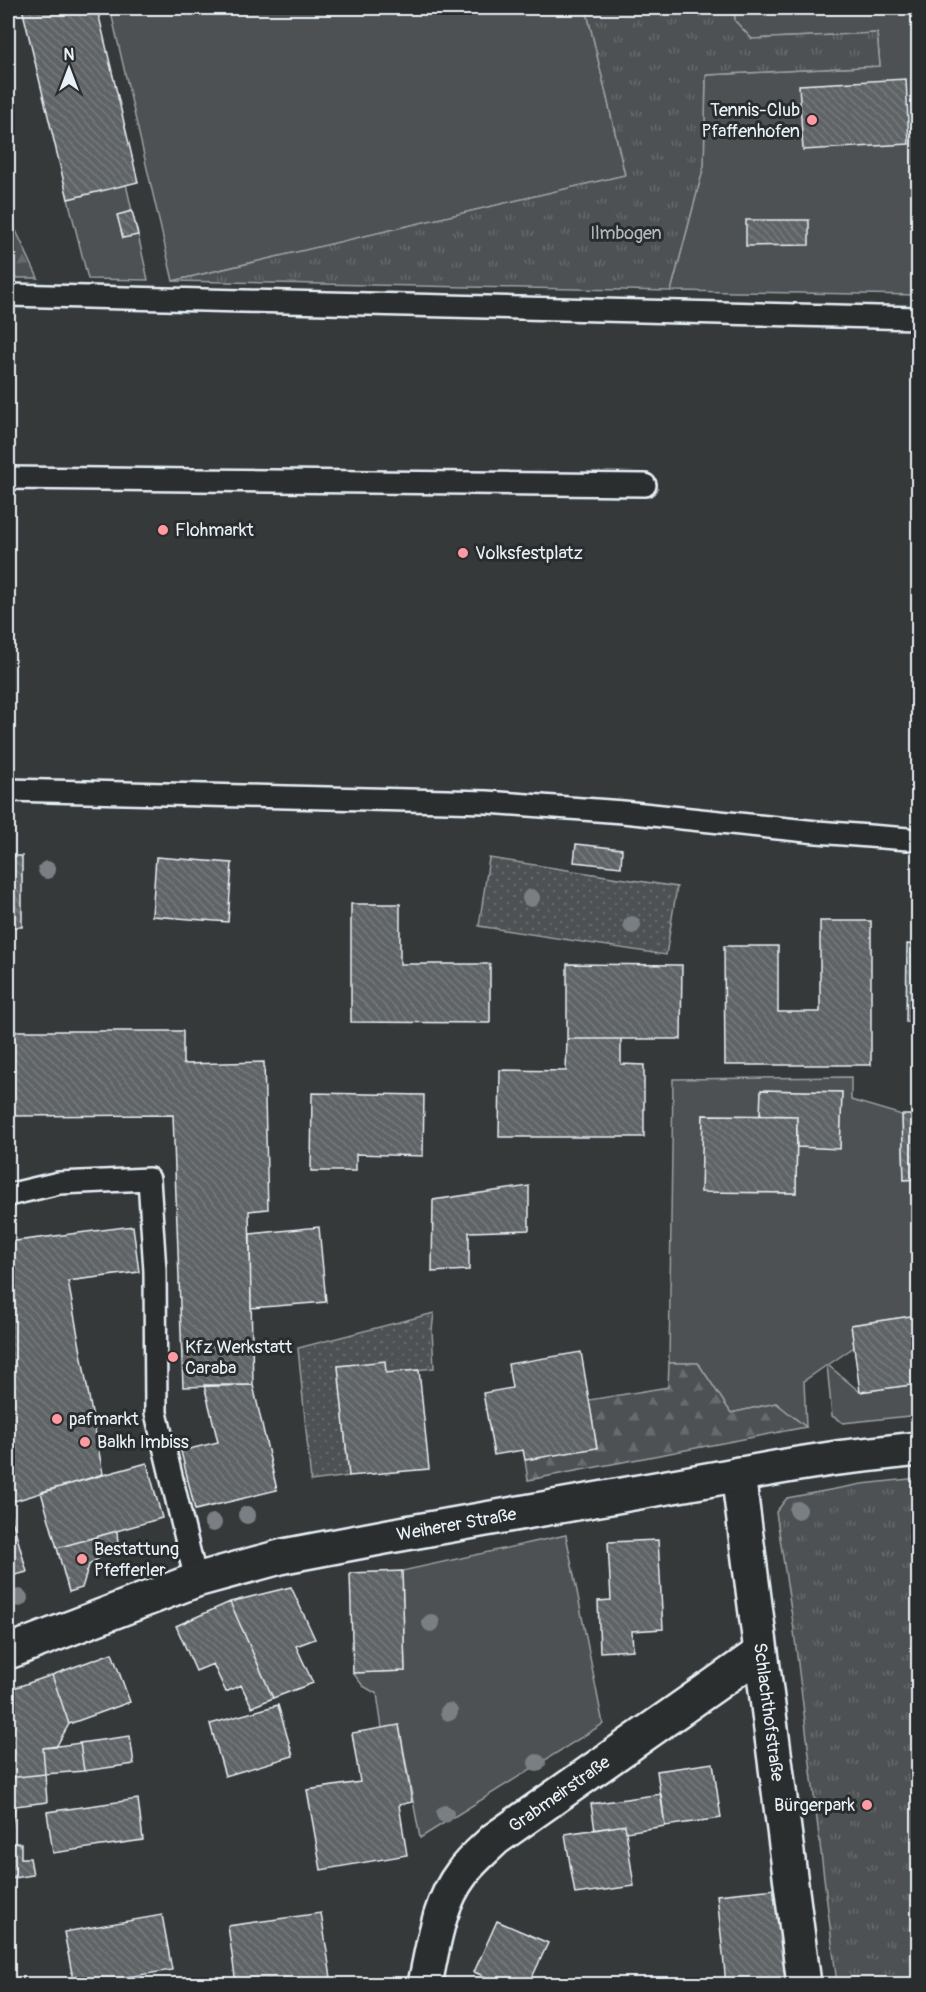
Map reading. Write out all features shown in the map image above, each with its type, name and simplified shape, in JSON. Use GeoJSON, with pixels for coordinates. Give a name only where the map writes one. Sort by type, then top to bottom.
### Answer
{"type":"FeatureCollection","features":[{"type":"Feature","properties":{"kind":"street","name":"Weiherer Straße"},"geometry":{"type":"LineString","coordinates":[[8,1652],[196,1580],[254,1563],[312,1550],[738,1474],[837,1458],[918,1449]]}},
{"type":"Feature","properties":{"kind":"street","name":"Schlachthofstraße"},"geometry":{"type":"LineString","coordinates":[[738,1474],[804,1984]]}},
{"type":"Feature","properties":{"kind":"street","name":"Grabmeirstraße"},"geometry":{"type":"LineString","coordinates":[[425,1984],[436,1934],[447,1899],[462,1872],[495,1839],[760,1653]]}},
{"type":"Feature","properties":{"kind":"lane"},"geometry":{"type":"LineString","coordinates":[[8,295],[918,318]]}},
{"type":"Feature","properties":{"kind":"lane"},"geometry":{"type":"LineString","coordinates":[[8,478],[645,485]]}},
{"type":"Feature","properties":{"kind":"lane"},"geometry":{"type":"LineString","coordinates":[[8,789],[487,802],[623,812],[908,839]]}},
{"type":"Feature","properties":{"kind":"lane"},"geometry":{"type":"LineString","coordinates":[[8,1195],[59,1183],[149,1179],[155,1271],[156,1413],[196,1580]]}},
{"type":"Feature","properties":{"kind":"green space"},"geometry":{"type":"Polygon","coordinates":[[[110,8],[586,8],[625,175],[173,281],[110,8]]]}},
{"type":"Feature","properties":{"kind":"green space","name":"Ilmbogen"},"geometry":{"type":"Polygon","coordinates":[[[586,8],[734,8],[735,21],[752,39],[877,33],[880,66],[706,75],[704,166],[671,291],[173,281],[625,175],[586,8]]]}},
{"type":"Feature","properties":{"kind":"green space","name":"Tennis-Club Pfaffenhofen"},"geometry":{"type":"Polygon","coordinates":[[[734,8],[918,8],[918,295],[671,291],[704,166],[706,75],[880,66],[877,33],[752,39],[735,21],[734,8]]]}},
{"type":"Feature","properties":{"kind":"green space"},"geometry":{"type":"Polygon","coordinates":[[[126,184],[132,211],[118,215],[123,238],[138,235],[148,280],[88,279],[68,199],[126,184]]]}},
{"type":"Feature","properties":{"kind":"green space"},"geometry":{"type":"Polygon","coordinates":[[[8,220],[11,220],[38,278],[8,278],[8,220]]]}},
{"type":"Feature","properties":{"kind":"green space"},"geometry":{"type":"Polygon","coordinates":[[[489,858],[677,887],[666,955],[479,926],[489,858]]]}},
{"type":"Feature","properties":{"kind":"green space"},"geometry":{"type":"Polygon","coordinates":[[[851,1077],[851,1100],[902,1115],[904,1180],[918,1179],[918,1315],[851,1325],[854,1347],[828,1365],[860,1392],[918,1384],[918,1415],[843,1423],[832,1416],[827,1365],[804,1381],[806,1427],[776,1403],[731,1413],[698,1363],[669,1363],[673,1079],[851,1077]],[[761,1090],[761,1114],[797,1116],[797,1147],[840,1148],[842,1092],[761,1090]],[[703,1115],[702,1192],[796,1193],[797,1116],[703,1115]]]}},
{"type":"Feature","properties":{"kind":"green space"},"geometry":{"type":"Polygon","coordinates":[[[434,1313],[432,1330],[434,1368],[386,1373],[338,1366],[349,1476],[311,1481],[298,1348],[434,1313]]]}},
{"type":"Feature","properties":{"kind":"green space"},"geometry":{"type":"Polygon","coordinates":[[[669,1363],[698,1363],[731,1413],[776,1403],[806,1427],[528,1480],[525,1460],[597,1448],[589,1400],[668,1387],[669,1363]]]}},
{"type":"Feature","properties":{"kind":"green space","name":"Bürgerpark"},"geometry":{"type":"Polygon","coordinates":[[[918,1478],[918,1984],[837,1984],[793,1623],[776,1512],[787,1498],[862,1484],[918,1478]]]}},
{"type":"Feature","properties":{"kind":"green space"},"geometry":{"type":"Polygon","coordinates":[[[566,1535],[603,1724],[420,1838],[399,1725],[382,1728],[377,1694],[363,1686],[353,1673],[405,1671],[402,1571],[566,1535]]]}},
{"type":"Feature","properties":{"kind":"building"},"geometry":{"type":"Polygon","coordinates":[[[22,8],[97,8],[138,182],[68,199],[22,8]]]}},
{"type":"Feature","properties":{"kind":"building"},"geometry":{"type":"Polygon","coordinates":[[[906,79],[909,144],[803,150],[799,85],[906,79]]]}},
{"type":"Feature","properties":{"kind":"building"},"geometry":{"type":"Polygon","coordinates":[[[132,211],[138,235],[123,238],[117,215],[132,211]]]}},
{"type":"Feature","properties":{"kind":"building"},"geometry":{"type":"Polygon","coordinates":[[[746,220],[809,220],[809,245],[746,246],[746,220]]]}},
{"type":"Feature","properties":{"kind":"building"},"geometry":{"type":"Polygon","coordinates":[[[576,844],[622,849],[621,867],[574,862],[576,844]]]}},
{"type":"Feature","properties":{"kind":"building"},"geometry":{"type":"Polygon","coordinates":[[[8,856],[22,856],[22,927],[8,927],[8,856]]]}},
{"type":"Feature","properties":{"kind":"building"},"geometry":{"type":"Polygon","coordinates":[[[156,857],[232,863],[228,922],[152,916],[156,857]]]}},
{"type":"Feature","properties":{"kind":"building"},"geometry":{"type":"Polygon","coordinates":[[[351,904],[400,904],[400,964],[490,964],[490,1023],[351,1022],[351,904]]]}},
{"type":"Feature","properties":{"kind":"building"},"geometry":{"type":"Polygon","coordinates":[[[820,921],[871,921],[871,1065],[725,1065],[724,946],[778,946],[778,1012],[820,1012],[820,921]]]}},
{"type":"Feature","properties":{"kind":"building"},"geometry":{"type":"Polygon","coordinates":[[[907,944],[918,945],[918,1022],[906,1022],[907,944]]]}},
{"type":"Feature","properties":{"kind":"building"},"geometry":{"type":"Polygon","coordinates":[[[567,964],[682,965],[681,1039],[567,1039],[567,964]]]}},
{"type":"Feature","properties":{"kind":"building"},"geometry":{"type":"Polygon","coordinates":[[[17,1031],[183,1031],[183,1064],[264,1062],[268,1209],[249,1211],[253,1385],[183,1387],[173,1115],[8,1116],[8,1040],[17,1031]]]}},
{"type":"Feature","properties":{"kind":"building"},"geometry":{"type":"Polygon","coordinates":[[[567,1039],[621,1039],[621,1064],[644,1065],[644,1137],[499,1137],[500,1070],[566,1071],[567,1039]]]}},
{"type":"Feature","properties":{"kind":"building"},"geometry":{"type":"Polygon","coordinates":[[[761,1090],[842,1092],[840,1149],[797,1147],[797,1116],[760,1115],[761,1090]]]}},
{"type":"Feature","properties":{"kind":"building"},"geometry":{"type":"Polygon","coordinates":[[[312,1093],[424,1095],[423,1156],[356,1154],[356,1171],[311,1171],[312,1093]]]}},
{"type":"Feature","properties":{"kind":"building"},"geometry":{"type":"Polygon","coordinates":[[[703,1115],[797,1116],[796,1193],[701,1192],[703,1115]]]}},
{"type":"Feature","properties":{"kind":"building"},"geometry":{"type":"Polygon","coordinates":[[[902,1115],[918,1115],[918,1179],[904,1180],[902,1115]]]}},
{"type":"Feature","properties":{"kind":"building"},"geometry":{"type":"Polygon","coordinates":[[[529,1186],[529,1230],[469,1232],[469,1270],[432,1272],[433,1200],[529,1186]]]}},
{"type":"Feature","properties":{"kind":"building"},"geometry":{"type":"Polygon","coordinates":[[[133,1226],[139,1272],[68,1281],[103,1474],[8,1503],[8,1330],[10,1329],[8,1242],[133,1226]]]}},
{"type":"Feature","properties":{"kind":"building"},"geometry":{"type":"Polygon","coordinates":[[[319,1227],[326,1302],[251,1308],[250,1234],[319,1227]]]}},
{"type":"Feature","properties":{"kind":"building"},"geometry":{"type":"Polygon","coordinates":[[[918,1315],[918,1384],[860,1392],[851,1325],[918,1315]]]}},
{"type":"Feature","properties":{"kind":"building"},"geometry":{"type":"Polygon","coordinates":[[[581,1352],[597,1448],[525,1460],[523,1450],[494,1455],[483,1393],[512,1388],[508,1364],[581,1352]]]}},
{"type":"Feature","properties":{"kind":"building"},"geometry":{"type":"Polygon","coordinates":[[[385,1361],[386,1373],[419,1370],[429,1469],[349,1476],[338,1366],[385,1361]]]}},
{"type":"Feature","properties":{"kind":"building"},"geometry":{"type":"Polygon","coordinates":[[[204,1385],[253,1385],[277,1490],[195,1510],[181,1451],[218,1442],[204,1385]]]}},
{"type":"Feature","properties":{"kind":"building"},"geometry":{"type":"Polygon","coordinates":[[[147,1463],[162,1518],[57,1548],[41,1492],[147,1463]]]}},
{"type":"Feature","properties":{"kind":"building"},"geometry":{"type":"Polygon","coordinates":[[[8,1505],[27,1572],[8,1577],[8,1505]]]}},
{"type":"Feature","properties":{"kind":"building"},"geometry":{"type":"Polygon","coordinates":[[[117,1531],[118,1545],[89,1565],[82,1588],[69,1592],[57,1548],[117,1531]]]}},
{"type":"Feature","properties":{"kind":"building"},"geometry":{"type":"Polygon","coordinates":[[[658,1540],[663,1629],[632,1631],[633,1650],[600,1652],[598,1601],[611,1600],[608,1542],[658,1540]]]}},
{"type":"Feature","properties":{"kind":"building"},"geometry":{"type":"Polygon","coordinates":[[[402,1571],[405,1671],[353,1673],[350,1573],[402,1571]]]}},
{"type":"Feature","properties":{"kind":"building"},"geometry":{"type":"Polygon","coordinates":[[[291,1587],[315,1639],[296,1646],[313,1683],[273,1698],[230,1602],[291,1587]]]}},
{"type":"Feature","properties":{"kind":"building"},"geometry":{"type":"Polygon","coordinates":[[[230,1602],[273,1698],[252,1707],[241,1685],[226,1692],[213,1664],[196,1671],[176,1626],[230,1602]]]}},
{"type":"Feature","properties":{"kind":"building"},"geometry":{"type":"Polygon","coordinates":[[[112,1653],[130,1702],[69,1724],[52,1675],[112,1653]]]}},
{"type":"Feature","properties":{"kind":"building"},"geometry":{"type":"Polygon","coordinates":[[[52,1675],[69,1724],[56,1747],[43,1748],[45,1774],[8,1778],[8,1690],[52,1675]]]}},
{"type":"Feature","properties":{"kind":"building"},"geometry":{"type":"Polygon","coordinates":[[[278,1705],[293,1756],[225,1776],[210,1724],[278,1705]]]}},
{"type":"Feature","properties":{"kind":"building"},"geometry":{"type":"Polygon","coordinates":[[[399,1725],[412,1802],[399,1805],[407,1855],[321,1870],[307,1790],[360,1782],[352,1733],[399,1725]]]}},
{"type":"Feature","properties":{"kind":"building"},"geometry":{"type":"Polygon","coordinates":[[[130,1736],[134,1764],[84,1771],[80,1743],[130,1736]]]}},
{"type":"Feature","properties":{"kind":"building"},"geometry":{"type":"Polygon","coordinates":[[[80,1743],[84,1771],[45,1774],[43,1748],[80,1743]]]}},
{"type":"Feature","properties":{"kind":"building"},"geometry":{"type":"Polygon","coordinates":[[[713,1763],[721,1818],[665,1826],[657,1771],[713,1763]]]}},
{"type":"Feature","properties":{"kind":"building"},"geometry":{"type":"Polygon","coordinates":[[[45,1774],[47,1802],[8,1807],[8,1778],[45,1774]]]}},
{"type":"Feature","properties":{"kind":"building"},"geometry":{"type":"Polygon","coordinates":[[[661,1794],[665,1826],[626,1832],[625,1825],[595,1830],[591,1804],[661,1794]]]}},
{"type":"Feature","properties":{"kind":"building"},"geometry":{"type":"Polygon","coordinates":[[[138,1799],[143,1840],[53,1853],[47,1812],[138,1799]]]}},
{"type":"Feature","properties":{"kind":"building"},"geometry":{"type":"Polygon","coordinates":[[[15,1806],[9,1843],[21,1843],[21,1858],[30,1858],[33,1875],[8,1879],[8,1807],[15,1806]]]}},
{"type":"Feature","properties":{"kind":"building"},"geometry":{"type":"Polygon","coordinates":[[[625,1825],[634,1886],[575,1894],[565,1834],[625,1825]]]}},
{"type":"Feature","properties":{"kind":"building"},"geometry":{"type":"Polygon","coordinates":[[[776,1889],[785,1978],[726,1984],[717,1895],[776,1889]]]}},
{"type":"Feature","properties":{"kind":"building"},"geometry":{"type":"Polygon","coordinates":[[[321,1913],[332,1984],[236,1984],[228,1926],[321,1913]]]}},
{"type":"Feature","properties":{"kind":"building"},"geometry":{"type":"Polygon","coordinates":[[[162,1915],[172,1970],[74,1984],[64,1932],[162,1915]]]}},
{"type":"Feature","properties":{"kind":"building"},"geometry":{"type":"Polygon","coordinates":[[[497,1921],[548,1943],[529,1984],[502,1984],[474,1972],[497,1921]]]}},
{"type":"Feature","properties":{"kind":"place","name":"Tennis-Club Pfaffenhofen"},"geometry":{"type":"Point","coordinates":[812,120]}},
{"type":"Feature","properties":{"kind":"place","name":"Flohmarkt"},"geometry":{"type":"Point","coordinates":[163,530]}},
{"type":"Feature","properties":{"kind":"place","name":"Volksfestplatz"},"geometry":{"type":"Point","coordinates":[463,553]}},
{"type":"Feature","properties":{"kind":"place","name":"Kfz Werkstatt Caraba"},"geometry":{"type":"Point","coordinates":[173,1357]}},
{"type":"Feature","properties":{"kind":"place","name":"pafmarkt"},"geometry":{"type":"Point","coordinates":[57,1419]}},
{"type":"Feature","properties":{"kind":"place","name":"Balkh Imbiss"},"geometry":{"type":"Point","coordinates":[85,1442]}},
{"type":"Feature","properties":{"kind":"place","name":"Bestattung Pfefferler"},"geometry":{"type":"Point","coordinates":[82,1559]}},
{"type":"Feature","properties":{"kind":"place","name":"Bürgerpark"},"geometry":{"type":"Point","coordinates":[867,1805]}}]}
